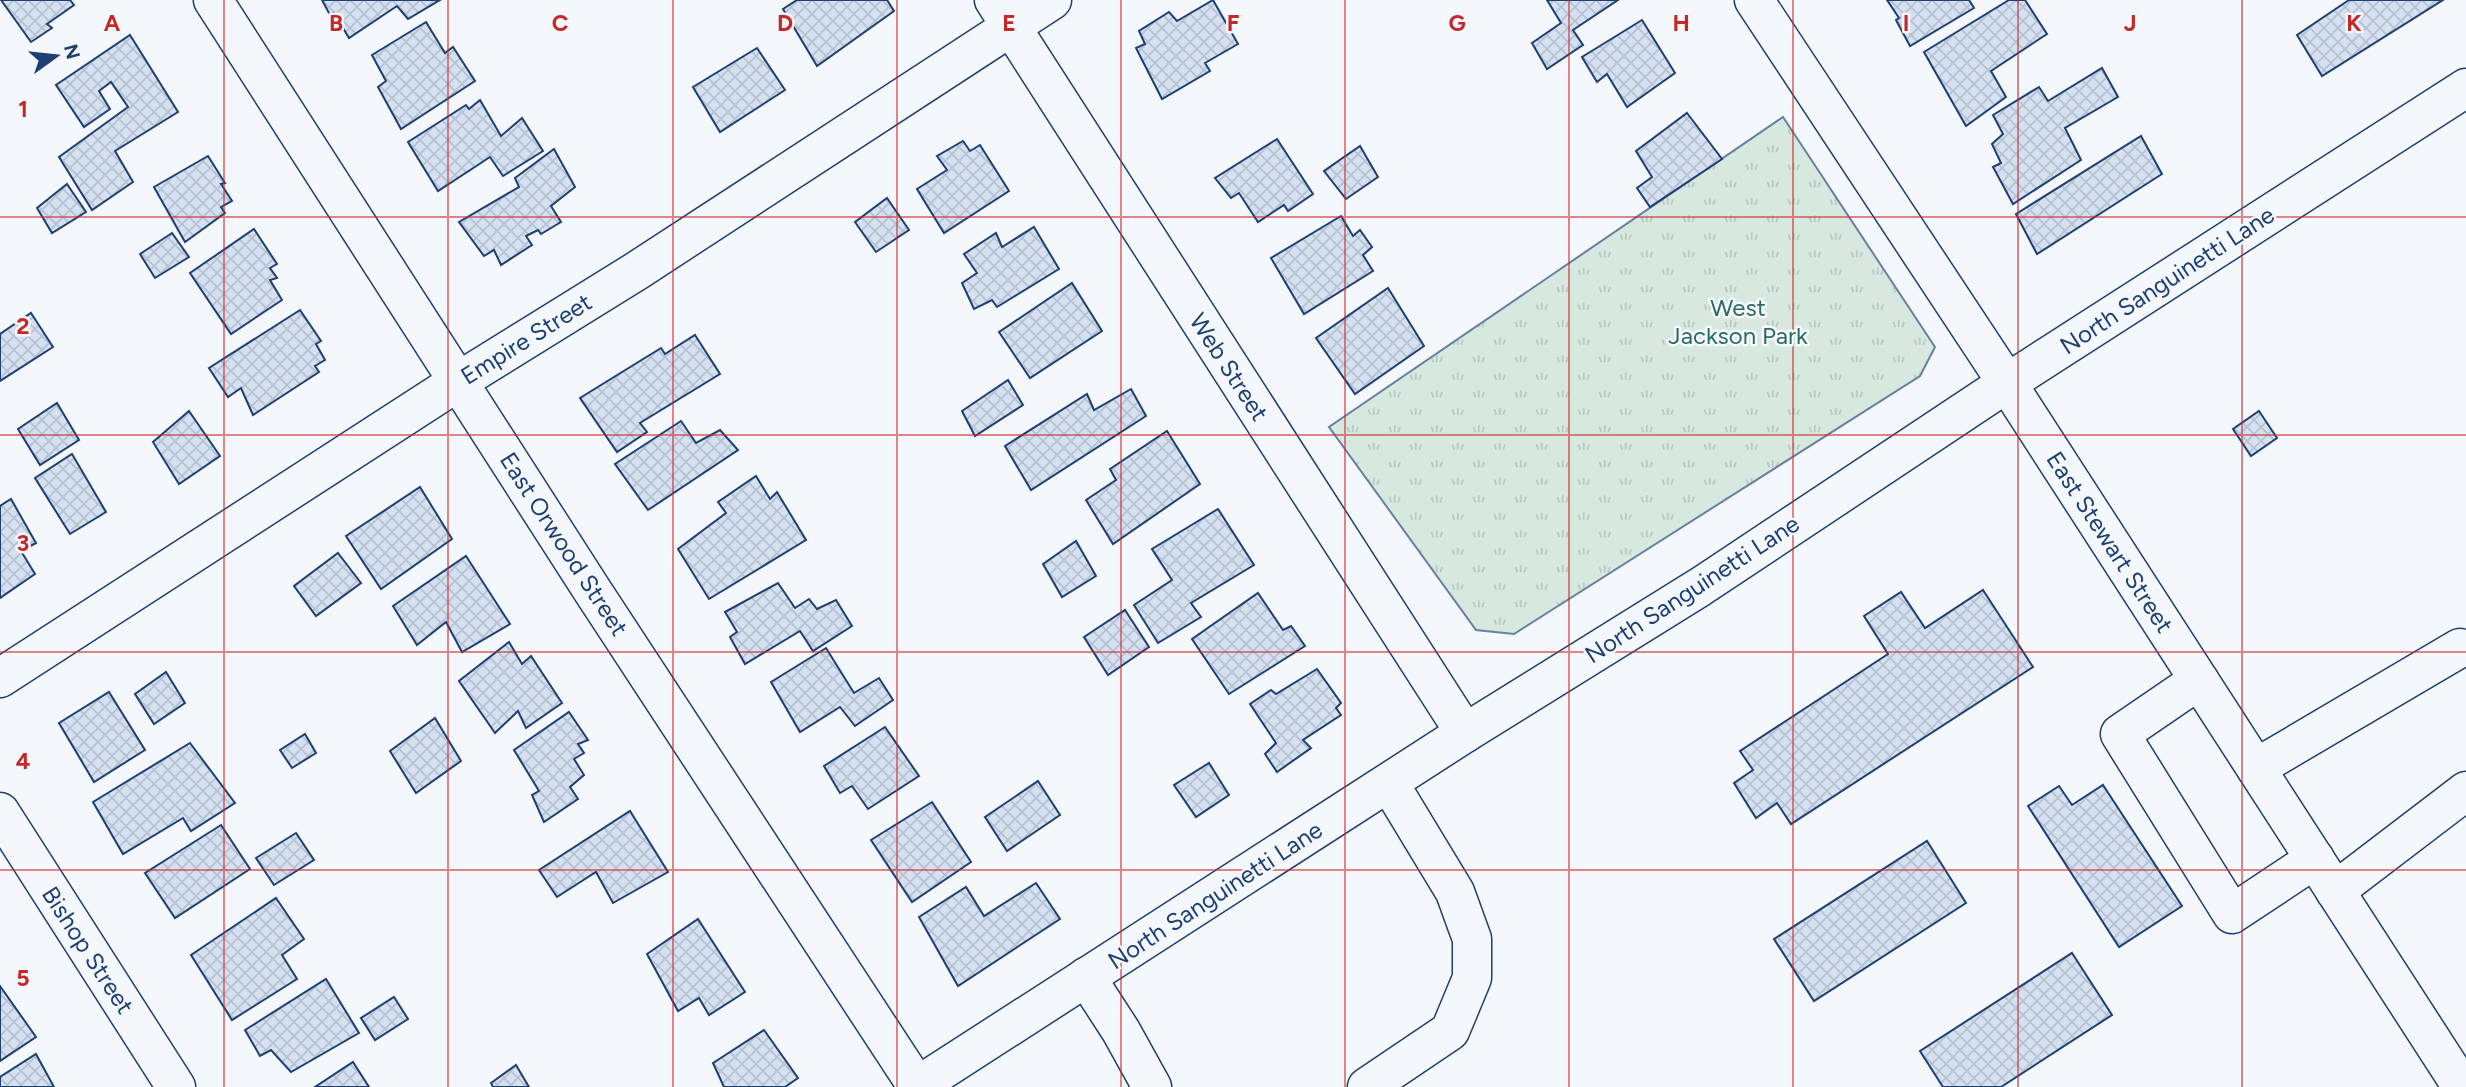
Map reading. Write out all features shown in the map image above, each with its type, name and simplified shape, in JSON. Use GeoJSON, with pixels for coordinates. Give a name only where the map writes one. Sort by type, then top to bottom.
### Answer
{"type":"FeatureCollection","features":[{"type":"Feature","properties":{"kind":"street","name":"East Orwood Street"},"geometry":{"type":"LineString","coordinates":[[213,0],[592,590],[917,1086]]}},
{"type":"Feature","properties":{"kind":"street","name":"Empire Street"},"geometry":{"type":"LineString","coordinates":[[0,678],[459,381],[638,270],[1002,13],[1052,0]]}},
{"type":"Feature","properties":{"kind":"street","name":"East Stewart Street"},"geometry":{"type":"LineString","coordinates":[[1754,0],[2007,383],[2462,1087]]}},
{"type":"Feature","properties":{"kind":"street","name":"Web Street"},"geometry":{"type":"LineString","coordinates":[[1002,13],[1465,733]]}},
{"type":"Feature","properties":{"kind":"street","name":"North Sanguinetti Lane"},"geometry":{"type":"LineString","coordinates":[[917,1086],[1465,733],[1700,587],[2007,383],[2466,88]]}},
{"type":"Feature","properties":{"kind":"street"},"geometry":{"type":"LineString","coordinates":[[2256,768],[2464,650]]}},
{"type":"Feature","properties":{"kind":"street"},"geometry":{"type":"LineString","coordinates":[[2199,680],[2120,734],[2232,914],[2315,859]]}},
{"type":"Feature","properties":{"kind":"street"},"geometry":{"type":"LineString","coordinates":[[1367,1087],[1450,1031],[1472,978],[1472,939],[1455,892],[1389,783]]}},
{"type":"Feature","properties":{"kind":"street"},"geometry":{"type":"LineString","coordinates":[[2335,891],[2466,791]]}},
{"type":"Feature","properties":{"kind":"street","name":"Bishop Street"},"geometry":{"type":"LineString","coordinates":[[0,812],[176,1087]]}},
{"type":"Feature","properties":{"kind":"street"},"geometry":{"type":"LineString","coordinates":[[1086,977],[1121,1031],[1139,1082]]}},
{"type":"Feature","properties":{"kind":"green space","name":"West Jackson Park"},"geometry":{"type":"Polygon","coordinates":[[[1783,117],[1935,347],[1920,376],[1514,634],[1476,630],[1329,427],[1783,117]]]}},
{"type":"Feature","properties":{"kind":"building"},"geometry":{"type":"Polygon","coordinates":[[[1,0],[70,0],[74,5],[47,24],[52,28],[31,42],[1,0]]]}},
{"type":"Feature","properties":{"kind":"building"},"geometry":{"type":"Polygon","coordinates":[[[322,0],[440,0],[408,19],[397,6],[349,38],[334,13],[330,15],[322,0]]]}},
{"type":"Feature","properties":{"kind":"building"},"geometry":{"type":"Polygon","coordinates":[[[797,0],[887,0],[894,11],[817,66],[783,9],[797,0]]]}},
{"type":"Feature","properties":{"kind":"building"},"geometry":{"type":"Polygon","coordinates":[[[1213,0],[1238,44],[1205,63],[1210,71],[1162,99],[1136,48],[1145,44],[1139,31],[1169,12],[1177,21],[1213,0]]]}},
{"type":"Feature","properties":{"kind":"building"},"geometry":{"type":"Polygon","coordinates":[[[1547,0],[1618,0],[1573,30],[1583,45],[1547,69],[1532,43],[1561,23],[1547,0]]]}},
{"type":"Feature","properties":{"kind":"building"},"geometry":{"type":"Polygon","coordinates":[[[1887,0],[1969,0],[1974,8],[1910,46],[1896,20],[1899,18],[1887,0]]]}},
{"type":"Feature","properties":{"kind":"building"},"geometry":{"type":"Polygon","coordinates":[[[2009,0],[2025,0],[2047,34],[1991,71],[2006,97],[1966,126],[1924,52],[2009,0]]]}},
{"type":"Feature","properties":{"kind":"building"},"geometry":{"type":"Polygon","coordinates":[[[2349,0],[2443,0],[2322,76],[2297,35],[2349,0]]]}},
{"type":"Feature","properties":{"kind":"building"},"geometry":{"type":"Polygon","coordinates":[[[1642,20],[1675,73],[1627,107],[1607,74],[1597,82],[1582,57],[1642,20]]]}},
{"type":"Feature","properties":{"kind":"building"},"geometry":{"type":"Polygon","coordinates":[[[426,22],[445,53],[453,47],[475,81],[401,129],[378,87],[386,81],[372,55],[426,22]]]}},
{"type":"Feature","properties":{"kind":"building"},"geometry":{"type":"Polygon","coordinates":[[[130,35],[178,112],[115,151],[133,182],[92,210],[59,157],[128,107],[111,82],[99,91],[110,109],[84,127],[56,85],[130,35]]]}},
{"type":"Feature","properties":{"kind":"building"},"geometry":{"type":"Polygon","coordinates":[[[757,48],[785,90],[720,132],[693,87],[757,48]]]}},
{"type":"Feature","properties":{"kind":"building"},"geometry":{"type":"Polygon","coordinates":[[[2102,68],[2118,97],[2065,128],[2081,160],[2013,204],[1993,167],[2001,163],[1992,144],[2003,134],[1993,115],[2039,87],[2048,101],[2102,68]]]}},
{"type":"Feature","properties":{"kind":"building"},"geometry":{"type":"Polygon","coordinates":[[[480,100],[501,136],[522,118],[543,151],[503,176],[490,157],[438,191],[408,142],[466,105],[469,109],[480,100]]]}},
{"type":"Feature","properties":{"kind":"building"},"geometry":{"type":"Polygon","coordinates":[[[1687,113],[1722,159],[1650,207],[1637,188],[1652,177],[1636,151],[1687,113]]]}},
{"type":"Feature","properties":{"kind":"building"},"geometry":{"type":"Polygon","coordinates":[[[2141,136],[2162,174],[2037,254],[2016,214],[2141,136]]]}},
{"type":"Feature","properties":{"kind":"building"},"geometry":{"type":"Polygon","coordinates":[[[1277,139],[1313,194],[1288,211],[1284,205],[1258,222],[1239,193],[1231,198],[1215,178],[1277,139]]]}},
{"type":"Feature","properties":{"kind":"building"},"geometry":{"type":"Polygon","coordinates":[[[963,141],[970,151],[980,145],[1009,191],[944,233],[917,189],[947,170],[937,156],[963,141]]]}},
{"type":"Feature","properties":{"kind":"building"},"geometry":{"type":"Polygon","coordinates":[[[1360,146],[1378,177],[1346,199],[1324,171],[1360,146]]]}},
{"type":"Feature","properties":{"kind":"building"},"geometry":{"type":"Polygon","coordinates":[[[554,149],[575,187],[551,206],[561,222],[541,234],[538,230],[526,236],[532,245],[501,265],[494,250],[484,256],[459,222],[519,187],[515,178],[554,149]]]}},
{"type":"Feature","properties":{"kind":"building"},"geometry":{"type":"Polygon","coordinates":[[[208,156],[225,183],[221,184],[232,201],[221,207],[225,213],[185,242],[154,187],[208,156]]]}},
{"type":"Feature","properties":{"kind":"building"},"geometry":{"type":"Polygon","coordinates":[[[67,184],[86,212],[52,233],[37,208],[67,184]]]}},
{"type":"Feature","properties":{"kind":"building"},"geometry":{"type":"Polygon","coordinates":[[[887,198],[909,230],[876,252],[855,222],[887,198]]]}},
{"type":"Feature","properties":{"kind":"building"},"geometry":{"type":"Polygon","coordinates":[[[1341,216],[1353,236],[1360,230],[1372,247],[1363,255],[1373,271],[1304,314],[1271,258],[1341,216]]]}},
{"type":"Feature","properties":{"kind":"building"},"geometry":{"type":"Polygon","coordinates":[[[1034,227],[1059,269],[997,307],[992,300],[974,309],[962,283],[977,273],[964,254],[996,233],[1002,247],[1034,227]]]}},
{"type":"Feature","properties":{"kind":"building"},"geometry":{"type":"Polygon","coordinates":[[[254,229],[277,264],[270,268],[277,278],[270,280],[282,300],[231,334],[190,273],[254,229]]]}},
{"type":"Feature","properties":{"kind":"building"},"geometry":{"type":"Polygon","coordinates":[[[172,233],[189,257],[155,278],[140,254],[172,233]]]}},
{"type":"Feature","properties":{"kind":"building"},"geometry":{"type":"Polygon","coordinates":[[[1072,283],[1102,331],[1030,378],[999,332],[1072,283]]]}},
{"type":"Feature","properties":{"kind":"building"},"geometry":{"type":"Polygon","coordinates":[[[1388,288],[1424,346],[1355,394],[1316,338],[1388,288]]]}},
{"type":"Feature","properties":{"kind":"building"},"geometry":{"type":"Polygon","coordinates":[[[300,310],[321,341],[316,344],[325,360],[315,366],[319,372],[253,415],[241,388],[228,397],[209,368],[300,310]]]}},
{"type":"Feature","properties":{"kind":"building"},"geometry":{"type":"Polygon","coordinates":[[[31,313],[53,347],[0,381],[0,334],[31,313]]]}},
{"type":"Feature","properties":{"kind":"building"},"geometry":{"type":"Polygon","coordinates":[[[695,335],[720,374],[640,423],[647,432],[617,452],[580,398],[661,348],[665,354],[695,335]]]}},
{"type":"Feature","properties":{"kind":"building"},"geometry":{"type":"Polygon","coordinates":[[[1008,380],[1023,405],[975,436],[962,411],[1008,380]]]}},
{"type":"Feature","properties":{"kind":"building"},"geometry":{"type":"Polygon","coordinates":[[[1131,389],[1146,416],[1031,490],[1005,446],[1087,394],[1094,410],[1131,389]]]}},
{"type":"Feature","properties":{"kind":"building"},"geometry":{"type":"Polygon","coordinates":[[[57,403],[79,440],[40,465],[18,429],[57,403]]]}},
{"type":"Feature","properties":{"kind":"building"},"geometry":{"type":"Polygon","coordinates":[[[189,411],[220,456],[179,484],[153,442],[189,411]]]}},
{"type":"Feature","properties":{"kind":"building"},"geometry":{"type":"Polygon","coordinates":[[[2259,411],[2277,438],[2251,456],[2233,429],[2259,411]]]}},
{"type":"Feature","properties":{"kind":"building"},"geometry":{"type":"Polygon","coordinates":[[[681,421],[696,443],[720,430],[738,450],[648,510],[615,464],[681,421]]]}},
{"type":"Feature","properties":{"kind":"building"},"geometry":{"type":"Polygon","coordinates":[[[1167,431],[1200,484],[1113,544],[1086,500],[1116,480],[1110,469],[1167,431]]]}},
{"type":"Feature","properties":{"kind":"building"},"geometry":{"type":"Polygon","coordinates":[[[72,454],[106,512],[70,534],[35,478],[72,454]]]}},
{"type":"Feature","properties":{"kind":"building"},"geometry":{"type":"Polygon","coordinates":[[[756,476],[770,499],[777,492],[806,540],[709,599],[678,549],[726,513],[718,502],[756,476]]]}},
{"type":"Feature","properties":{"kind":"building"},"geometry":{"type":"Polygon","coordinates":[[[420,487],[452,539],[381,589],[346,536],[420,487]]]}},
{"type":"Feature","properties":{"kind":"building"},"geometry":{"type":"Polygon","coordinates":[[[11,499],[36,543],[21,551],[35,574],[0,598],[0,506],[11,499]]]}},
{"type":"Feature","properties":{"kind":"building"},"geometry":{"type":"Polygon","coordinates":[[[1218,509],[1254,565],[1191,603],[1201,617],[1158,643],[1134,605],[1172,580],[1152,549],[1218,509]]]}},
{"type":"Feature","properties":{"kind":"building"},"geometry":{"type":"Polygon","coordinates":[[[1076,541],[1096,576],[1062,597],[1043,564],[1076,541]]]}},
{"type":"Feature","properties":{"kind":"building"},"geometry":{"type":"Polygon","coordinates":[[[338,553],[361,583],[316,616],[294,586],[338,553]]]}},
{"type":"Feature","properties":{"kind":"building"},"geometry":{"type":"Polygon","coordinates":[[[466,556],[510,624],[462,652],[446,622],[417,645],[393,606],[466,556]]]}},
{"type":"Feature","properties":{"kind":"building"},"geometry":{"type":"Polygon","coordinates":[[[778,583],[795,608],[809,599],[817,609],[836,600],[852,626],[813,651],[800,631],[745,664],[730,637],[737,632],[725,612],[778,583]]]}},
{"type":"Feature","properties":{"kind":"building"},"geometry":{"type":"Polygon","coordinates":[[[1983,590],[2033,667],[1791,824],[1777,803],[1756,818],[1734,783],[1753,770],[1740,751],[1888,654],[1864,616],[1901,592],[1925,628],[1983,590]]]}},
{"type":"Feature","properties":{"kind":"building"},"geometry":{"type":"Polygon","coordinates":[[[1258,593],[1283,630],[1291,626],[1305,646],[1229,694],[1192,639],[1258,593]]]}},
{"type":"Feature","properties":{"kind":"building"},"geometry":{"type":"Polygon","coordinates":[[[1125,610],[1149,647],[1108,675],[1084,637],[1125,610]]]}},
{"type":"Feature","properties":{"kind":"building"},"geometry":{"type":"Polygon","coordinates":[[[509,642],[522,664],[531,656],[562,703],[526,728],[518,711],[495,733],[459,681],[509,642]]]}},
{"type":"Feature","properties":{"kind":"building"},"geometry":{"type":"Polygon","coordinates":[[[826,648],[854,693],[879,678],[893,700],[855,726],[840,707],[800,732],[771,682],[826,648]]]}},
{"type":"Feature","properties":{"kind":"building"},"geometry":{"type":"Polygon","coordinates":[[[1317,669],[1341,703],[1336,708],[1341,715],[1303,740],[1311,748],[1277,772],[1265,754],[1276,743],[1250,704],[1271,690],[1276,694],[1317,669]]]}},
{"type":"Feature","properties":{"kind":"building"},"geometry":{"type":"Polygon","coordinates":[[[166,672],[185,703],[154,724],[135,694],[166,672]]]}},
{"type":"Feature","properties":{"kind":"building"},"geometry":{"type":"Polygon","coordinates":[[[109,692],[145,750],[94,782],[59,723],[109,692]]]}},
{"type":"Feature","properties":{"kind":"building"},"geometry":{"type":"Polygon","coordinates":[[[569,712],[588,740],[578,744],[584,753],[574,759],[584,775],[570,787],[578,799],[544,822],[532,795],[539,791],[514,750],[569,712]]]}},
{"type":"Feature","properties":{"kind":"building"},"geometry":{"type":"Polygon","coordinates":[[[435,718],[461,761],[416,793],[390,751],[435,718]]]}},
{"type":"Feature","properties":{"kind":"building"},"geometry":{"type":"Polygon","coordinates":[[[885,727],[919,776],[868,809],[852,786],[840,793],[824,766],[885,727]]]}},
{"type":"Feature","properties":{"kind":"building"},"geometry":{"type":"Polygon","coordinates":[[[305,734],[316,753],[292,768],[280,750],[305,734]]]}},
{"type":"Feature","properties":{"kind":"building"},"geometry":{"type":"Polygon","coordinates":[[[190,743],[235,803],[191,831],[183,818],[123,854],[93,802],[190,743]]]}},
{"type":"Feature","properties":{"kind":"building"},"geometry":{"type":"Polygon","coordinates":[[[1209,763],[1229,795],[1196,817],[1174,785],[1209,763]]]}},
{"type":"Feature","properties":{"kind":"building"},"geometry":{"type":"Polygon","coordinates":[[[1038,781],[1060,815],[1007,851],[985,817],[1038,781]]]}},
{"type":"Feature","properties":{"kind":"building"},"geometry":{"type":"Polygon","coordinates":[[[2103,785],[2182,906],[2119,947],[2028,806],[2059,786],[2072,805],[2103,785]]]}},
{"type":"Feature","properties":{"kind":"building"},"geometry":{"type":"Polygon","coordinates":[[[932,802],[971,862],[912,902],[871,840],[932,802]]]}},
{"type":"Feature","properties":{"kind":"building"},"geometry":{"type":"Polygon","coordinates":[[[630,811],[668,872],[613,903],[596,872],[557,897],[539,870],[630,811]]]}},
{"type":"Feature","properties":{"kind":"building"},"geometry":{"type":"Polygon","coordinates":[[[221,825],[250,869],[175,918],[145,873],[221,825]]]}},
{"type":"Feature","properties":{"kind":"building"},"geometry":{"type":"Polygon","coordinates":[[[296,833],[314,860],[274,885],[256,858],[296,833]]]}},
{"type":"Feature","properties":{"kind":"building"},"geometry":{"type":"Polygon","coordinates":[[[1927,841],[1966,903],[1814,1001],[1774,939],[1927,841]]]}},
{"type":"Feature","properties":{"kind":"building"},"geometry":{"type":"Polygon","coordinates":[[[1036,883],[1060,919],[958,986],[919,917],[966,887],[984,916],[1036,883]]]}},
{"type":"Feature","properties":{"kind":"building"},"geometry":{"type":"Polygon","coordinates":[[[276,898],[304,939],[282,955],[297,979],[232,1020],[191,955],[276,898]]]}},
{"type":"Feature","properties":{"kind":"building"},"geometry":{"type":"Polygon","coordinates":[[[698,919],[745,992],[709,1015],[699,998],[678,1011],[647,954],[698,919]]]}},
{"type":"Feature","properties":{"kind":"building"},"geometry":{"type":"Polygon","coordinates":[[[2072,953],[2112,1015],[2001,1087],[1943,1087],[1920,1051],[2072,953]]]}},
{"type":"Feature","properties":{"kind":"building"},"geometry":{"type":"Polygon","coordinates":[[[326,979],[359,1033],[291,1072],[271,1050],[260,1056],[245,1030],[326,979]]]}},
{"type":"Feature","properties":{"kind":"building"},"geometry":{"type":"Polygon","coordinates":[[[0,986],[36,1037],[0,1061],[0,986]]]}},
{"type":"Feature","properties":{"kind":"building"},"geometry":{"type":"Polygon","coordinates":[[[394,997],[408,1019],[375,1040],[361,1018],[394,997]]]}},
{"type":"Feature","properties":{"kind":"building"},"geometry":{"type":"Polygon","coordinates":[[[764,1030],[798,1078],[785,1087],[724,1087],[713,1063],[764,1030]]]}},
{"type":"Feature","properties":{"kind":"building"},"geometry":{"type":"Polygon","coordinates":[[[36,1054],[54,1087],[0,1087],[0,1077],[36,1054]]]}},
{"type":"Feature","properties":{"kind":"building"},"geometry":{"type":"Polygon","coordinates":[[[353,1062],[369,1087],[315,1087],[353,1062]]]}},
{"type":"Feature","properties":{"kind":"building"},"geometry":{"type":"Polygon","coordinates":[[[516,1065],[529,1087],[493,1087],[491,1083],[516,1065]]]}}]}
